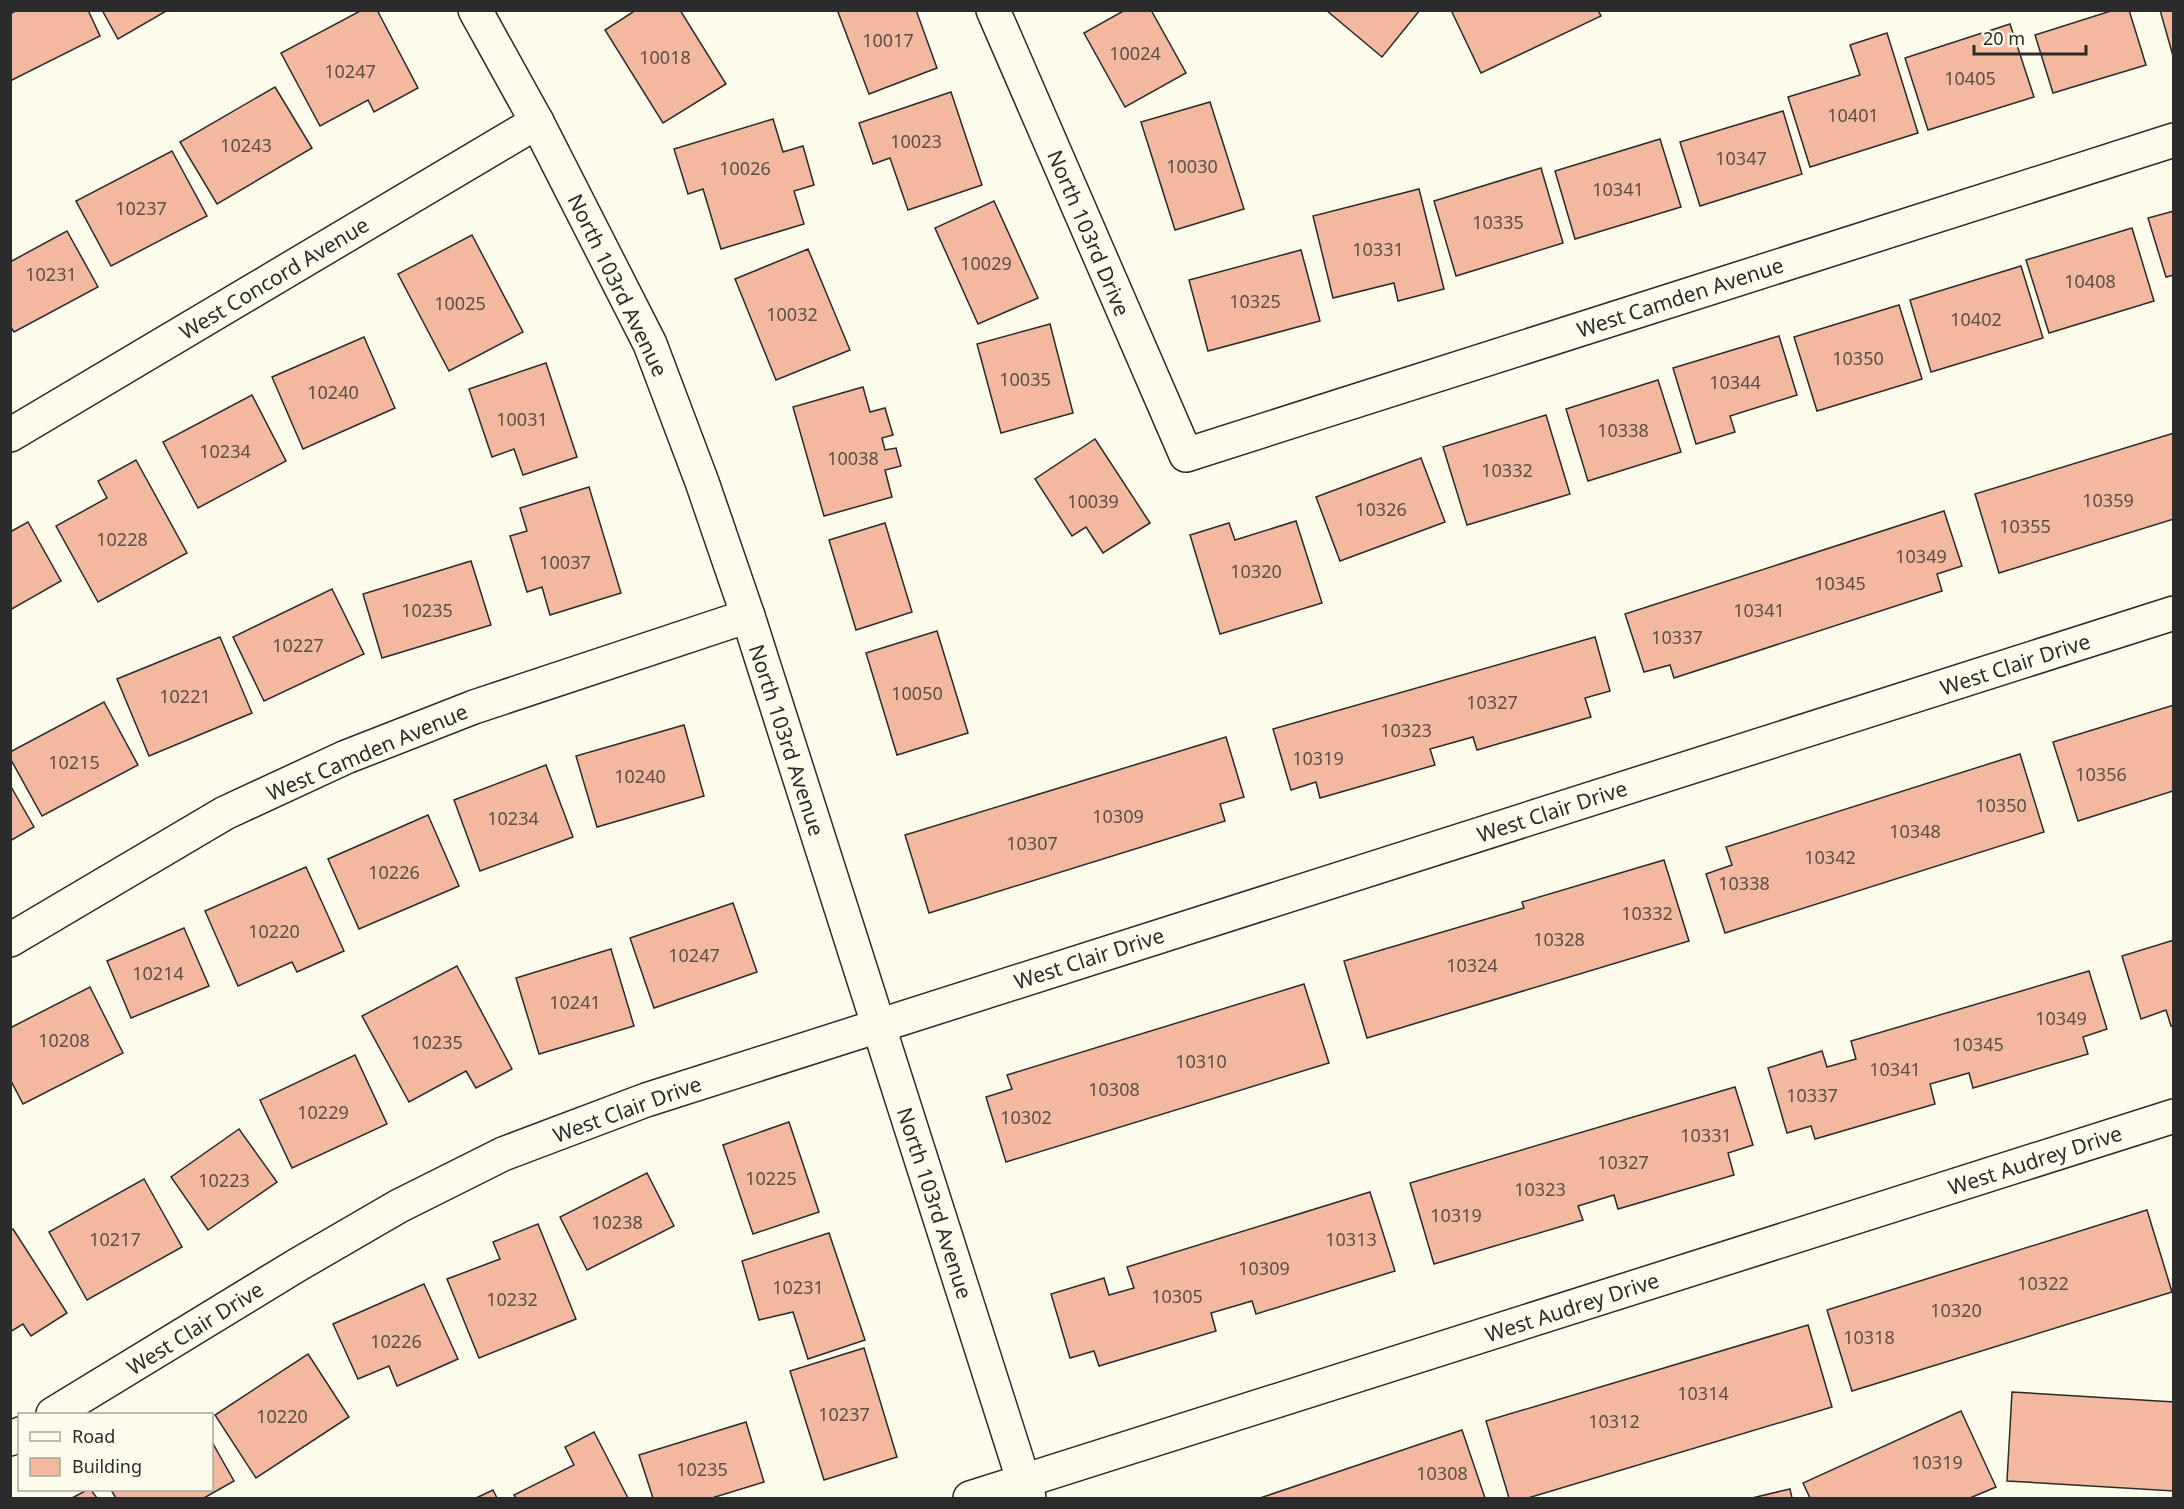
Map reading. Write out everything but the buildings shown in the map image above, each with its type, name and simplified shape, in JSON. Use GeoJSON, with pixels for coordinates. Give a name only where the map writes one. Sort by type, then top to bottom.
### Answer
{"type":"FeatureCollection","features":[{"type":"Feature","properties":{"kind":"street","name":"North 103rd Avenue"},"geometry":{"type":"LineString","coordinates":[[475,10],[537,122],[650,344],[702,482],[748,616],[1026,1490]]}},
{"type":"Feature","properties":{"kind":"street","name":"North 103rd Drive"},"geometry":{"type":"LineString","coordinates":[[993,10],[1186,455]]}},
{"type":"Feature","properties":{"kind":"street","name":"West Concord Avenue"},"geometry":{"type":"LineString","coordinates":[[10,435],[537,122]]}},
{"type":"Feature","properties":{"kind":"street","name":"West Camden Avenue"},"geometry":{"type":"LineString","coordinates":[[1186,455],[2174,140]]}},
{"type":"Feature","properties":{"kind":"street","name":"West Clair Drive"},"geometry":{"type":"LineString","coordinates":[[55,1413],[309,1258],[399,1206],[503,1154],[646,1100],[2174,613]]}},
{"type":"Feature","properties":{"kind":"street","name":"West Camden Avenue"},"geometry":{"type":"LineString","coordinates":[[10,940],[225,813],[346,757],[474,707],[748,616]]}},
{"type":"Feature","properties":{"kind":"street","name":"West Audrey Drive"},"geometry":{"type":"LineString","coordinates":[[970,1498],[1026,1490],[2174,1116]]}}]}
